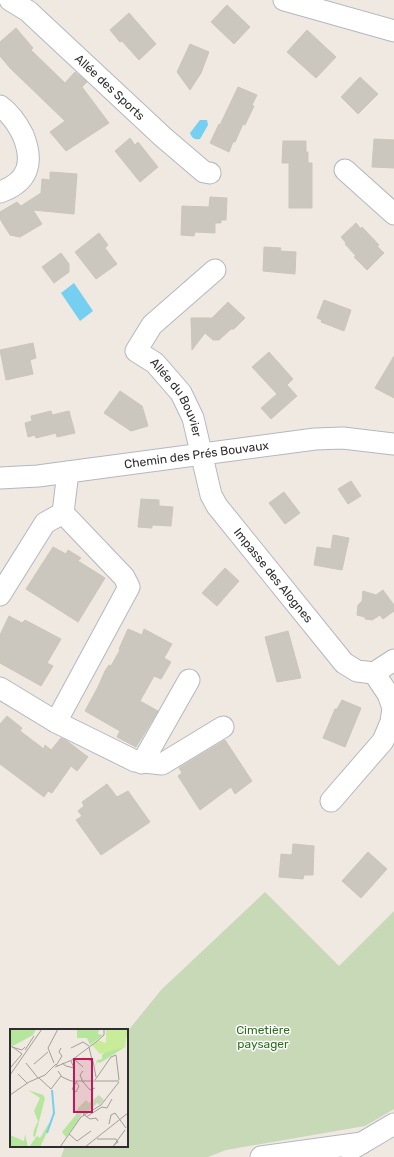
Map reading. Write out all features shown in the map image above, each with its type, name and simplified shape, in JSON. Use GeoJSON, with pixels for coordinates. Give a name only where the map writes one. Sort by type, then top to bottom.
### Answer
{"type":"FeatureCollection","features":[{"type":"Feature","properties":{"kind":"street","name":"Allée des Sports"},"geometry":{"type":"LineString","coordinates":[[10,0],[28,11],[163,137],[204,172],[210,173]]}},
{"type":"Feature","properties":{"kind":"street"},"geometry":{"type":"LineString","coordinates":[[284,0],[394,31]]}},
{"type":"Feature","properties":{"kind":"street"},"geometry":{"type":"LineString","coordinates":[[0,106],[6,110],[17,124],[25,141],[30,157],[26,172],[18,182],[10,189],[0,192]]}},
{"type":"Feature","properties":{"kind":"street"},"geometry":{"type":"LineString","coordinates":[[345,170],[394,214]]}},
{"type":"Feature","properties":{"kind":"street","name":"Allée du Bouvier"},"geometry":{"type":"LineString","coordinates":[[201,454],[193,418],[181,393],[155,363],[136,351],[152,325],[215,270]]}},
{"type":"Feature","properties":{"kind":"street","name":"Chemin des Prés Bouvaux"},"geometry":{"type":"LineString","coordinates":[[0,478],[38,476],[315,439],[343,438],[394,444]]}},
{"type":"Feature","properties":{"kind":"street","name":"Impasse des Alognes"},"geometry":{"type":"LineString","coordinates":[[201,454],[211,495],[217,506],[344,663],[357,671],[374,673]]}},
{"type":"Feature","properties":{"kind":"street"},"geometry":{"type":"LineString","coordinates":[[63,513],[68,472]]}},
{"type":"Feature","properties":{"kind":"street"},"geometry":{"type":"LineString","coordinates":[[0,595],[45,524],[63,513]]}},
{"type":"Feature","properties":{"kind":"street"},"geometry":{"type":"LineString","coordinates":[[56,722],[129,587],[124,577],[63,513]]}},
{"type":"Feature","properties":{"kind":"street"},"geometry":{"type":"LineString","coordinates":[[331,801],[383,741],[391,722],[393,708],[388,694],[374,673],[394,660]]}},
{"type":"Feature","properties":{"kind":"street"},"geometry":{"type":"LineString","coordinates":[[142,763],[189,680]]}},
{"type":"Feature","properties":{"kind":"street"},"geometry":{"type":"LineString","coordinates":[[0,688],[56,722],[135,761],[142,763],[162,764],[223,727]]}},
{"type":"Feature","properties":{"kind":"street"},"geometry":{"type":"LineString","coordinates":[[338,1157],[394,1124]]}},
{"type":"Feature","properties":{"kind":"street"},"geometry":{"type":"LineString","coordinates":[[261,1157],[362,1143]]}},
{"type":"Feature","properties":{"kind":"green space","name":"Cimetière paysager"},"geometry":{"type":"Polygon","coordinates":[[[265,892],[339,966],[394,911],[394,1109],[365,1126],[226,1150],[208,1157],[61,1157],[65,1147],[128,1147],[128,1031],[161,990],[265,892]]]}},
{"type":"Feature","properties":{"kind":"water"},"geometry":{"type":"Polygon","coordinates":[[[200,120],[207,120],[208,125],[200,139],[195,139],[190,133],[200,120]]]}},
{"type":"Feature","properties":{"kind":"water"},"geometry":{"type":"Polygon","coordinates":[[[74,283],[93,311],[80,321],[61,293],[74,283]]]}},
{"type":"Feature","properties":{"kind":"building"},"geometry":{"type":"Polygon","coordinates":[[[227,5],[250,27],[234,44],[211,22],[227,5]]]}},
{"type":"Feature","properties":{"kind":"building"},"geometry":{"type":"Polygon","coordinates":[[[129,13],[156,44],[139,60],[110,30],[129,13]]]}},
{"type":"Feature","properties":{"kind":"building"},"geometry":{"type":"Polygon","coordinates":[[[16,28],[33,48],[31,50],[65,83],[75,72],[87,82],[82,87],[109,123],[66,151],[50,132],[65,121],[10,68],[0,56],[0,42],[16,28]]]}},
{"type":"Feature","properties":{"kind":"building"},"geometry":{"type":"Polygon","coordinates":[[[307,30],[336,57],[316,78],[287,52],[307,30]]]}},
{"type":"Feature","properties":{"kind":"building"},"geometry":{"type":"Polygon","coordinates":[[[190,44],[209,52],[201,73],[190,90],[177,72],[190,44]]]}},
{"type":"Feature","properties":{"kind":"building"},"geometry":{"type":"Polygon","coordinates":[[[360,77],[378,94],[358,114],[341,97],[360,77]]]}},
{"type":"Feature","properties":{"kind":"building"},"geometry":{"type":"Polygon","coordinates":[[[238,87],[257,95],[252,105],[254,106],[245,125],[243,124],[229,152],[210,143],[238,87]]]}},
{"type":"Feature","properties":{"kind":"building"},"geometry":{"type":"Polygon","coordinates":[[[130,138],[135,145],[138,142],[158,167],[140,182],[115,151],[130,138]]]}},
{"type":"Feature","properties":{"kind":"building"},"geometry":{"type":"Polygon","coordinates":[[[374,139],[394,140],[394,168],[372,167],[374,139]]]}},
{"type":"Feature","properties":{"kind":"building"},"geometry":{"type":"Polygon","coordinates":[[[283,141],[306,141],[308,163],[312,163],[312,208],[289,208],[289,163],[282,163],[283,141]]]}},
{"type":"Feature","properties":{"kind":"building"},"geometry":{"type":"Polygon","coordinates":[[[50,172],[77,174],[74,214],[33,210],[42,224],[20,237],[10,235],[0,219],[0,212],[17,202],[21,206],[41,193],[42,179],[50,180],[50,172]]]}},
{"type":"Feature","properties":{"kind":"building"},"geometry":{"type":"Polygon","coordinates":[[[210,197],[227,198],[226,220],[221,220],[221,223],[215,223],[215,233],[195,232],[194,236],[181,235],[182,206],[209,207],[210,197]]]}},
{"type":"Feature","properties":{"kind":"building"},"geometry":{"type":"Polygon","coordinates":[[[356,223],[361,229],[362,227],[379,245],[377,246],[384,253],[367,270],[354,257],[356,256],[341,237],[356,223]]]}},
{"type":"Feature","properties":{"kind":"building"},"geometry":{"type":"Polygon","coordinates":[[[99,233],[108,245],[105,248],[117,264],[96,279],[75,252],[99,233]]]}},
{"type":"Feature","properties":{"kind":"building"},"geometry":{"type":"Polygon","coordinates":[[[264,247],[281,248],[280,251],[296,252],[295,274],[263,271],[264,247]]]}},
{"type":"Feature","properties":{"kind":"building"},"geometry":{"type":"Polygon","coordinates":[[[61,253],[69,264],[69,272],[54,283],[42,267],[61,253]]]}},
{"type":"Feature","properties":{"kind":"building"},"geometry":{"type":"Polygon","coordinates":[[[324,300],[351,310],[344,331],[321,322],[322,320],[317,318],[324,300]]]}},
{"type":"Feature","properties":{"kind":"building"},"geometry":{"type":"Polygon","coordinates":[[[228,302],[245,318],[234,329],[231,329],[219,340],[213,340],[205,333],[192,350],[191,318],[212,318],[228,302]]]}},
{"type":"Feature","properties":{"kind":"building"},"geometry":{"type":"Polygon","coordinates":[[[33,343],[36,358],[30,360],[33,374],[6,380],[0,350],[33,343]]]}},
{"type":"Feature","properties":{"kind":"building"},"geometry":{"type":"Polygon","coordinates":[[[269,352],[293,379],[287,385],[297,396],[271,419],[261,408],[277,394],[252,367],[269,352]]]}},
{"type":"Feature","properties":{"kind":"building"},"geometry":{"type":"Polygon","coordinates":[[[394,356],[394,398],[375,388],[394,356]]]}},
{"type":"Feature","properties":{"kind":"building"},"geometry":{"type":"Polygon","coordinates":[[[120,391],[142,406],[148,426],[131,431],[104,413],[120,391]]]}},
{"type":"Feature","properties":{"kind":"building"},"geometry":{"type":"Polygon","coordinates":[[[51,411],[52,415],[69,411],[75,433],[57,437],[56,433],[36,438],[35,435],[28,437],[25,423],[32,421],[31,416],[51,411]]]}},
{"type":"Feature","properties":{"kind":"building"},"geometry":{"type":"Polygon","coordinates":[[[351,481],[361,496],[348,504],[338,489],[351,481]]]}},
{"type":"Feature","properties":{"kind":"building"},"geometry":{"type":"Polygon","coordinates":[[[284,492],[300,513],[285,524],[269,503],[284,492]]]}},
{"type":"Feature","properties":{"kind":"building"},"geometry":{"type":"Polygon","coordinates":[[[141,499],[159,500],[159,506],[173,507],[171,526],[152,525],[152,528],[138,527],[141,499]]]}},
{"type":"Feature","properties":{"kind":"building"},"geometry":{"type":"Polygon","coordinates":[[[333,535],[349,538],[342,570],[314,565],[317,547],[331,549],[333,535]]]}},
{"type":"Feature","properties":{"kind":"building"},"geometry":{"type":"Polygon","coordinates":[[[53,547],[66,554],[68,550],[81,558],[78,561],[105,578],[78,622],[26,589],[53,547]]]}},
{"type":"Feature","properties":{"kind":"building"},"geometry":{"type":"Polygon","coordinates":[[[225,568],[239,581],[217,606],[202,593],[225,568]]]}},
{"type":"Feature","properties":{"kind":"building"},"geometry":{"type":"Polygon","coordinates":[[[383,590],[394,605],[394,611],[383,619],[380,615],[372,620],[365,619],[365,617],[357,615],[358,605],[362,601],[363,591],[376,595],[383,590]]]}},
{"type":"Feature","properties":{"kind":"building"},"geometry":{"type":"Polygon","coordinates":[[[9,616],[22,623],[25,620],[61,639],[47,663],[53,666],[41,686],[0,663],[0,635],[9,616]]]}},
{"type":"Feature","properties":{"kind":"building"},"geometry":{"type":"Polygon","coordinates":[[[128,629],[142,635],[144,629],[172,644],[164,658],[171,662],[161,679],[154,676],[140,701],[158,711],[136,747],[117,737],[120,731],[85,711],[105,671],[109,665],[111,666],[120,650],[119,649],[128,629]]]}},
{"type":"Feature","properties":{"kind":"building"},"geometry":{"type":"Polygon","coordinates":[[[288,631],[301,678],[277,682],[265,637],[288,631]]]}},
{"type":"Feature","properties":{"kind":"building"},"geometry":{"type":"Polygon","coordinates":[[[342,700],[361,708],[345,747],[323,738],[335,709],[337,709],[342,700]]]}},
{"type":"Feature","properties":{"kind":"building"},"geometry":{"type":"Polygon","coordinates":[[[7,716],[22,728],[20,731],[44,749],[45,745],[51,750],[61,738],[88,757],[77,771],[71,766],[52,793],[48,791],[44,797],[0,764],[0,724],[7,716]]]}},
{"type":"Feature","properties":{"kind":"building"},"geometry":{"type":"Polygon","coordinates":[[[225,740],[252,781],[235,794],[231,787],[200,810],[178,776],[182,773],[179,768],[225,740]]]}},
{"type":"Feature","properties":{"kind":"building"},"geometry":{"type":"Polygon","coordinates":[[[107,784],[117,797],[128,791],[150,822],[101,855],[76,820],[82,816],[78,811],[84,806],[82,802],[107,784]]]}},
{"type":"Feature","properties":{"kind":"building"},"geometry":{"type":"Polygon","coordinates":[[[293,844],[314,846],[313,875],[304,875],[303,879],[279,877],[281,854],[292,855],[293,844]]]}},
{"type":"Feature","properties":{"kind":"building"},"geometry":{"type":"Polygon","coordinates":[[[368,852],[387,869],[361,898],[342,881],[368,852]]]}}]}
